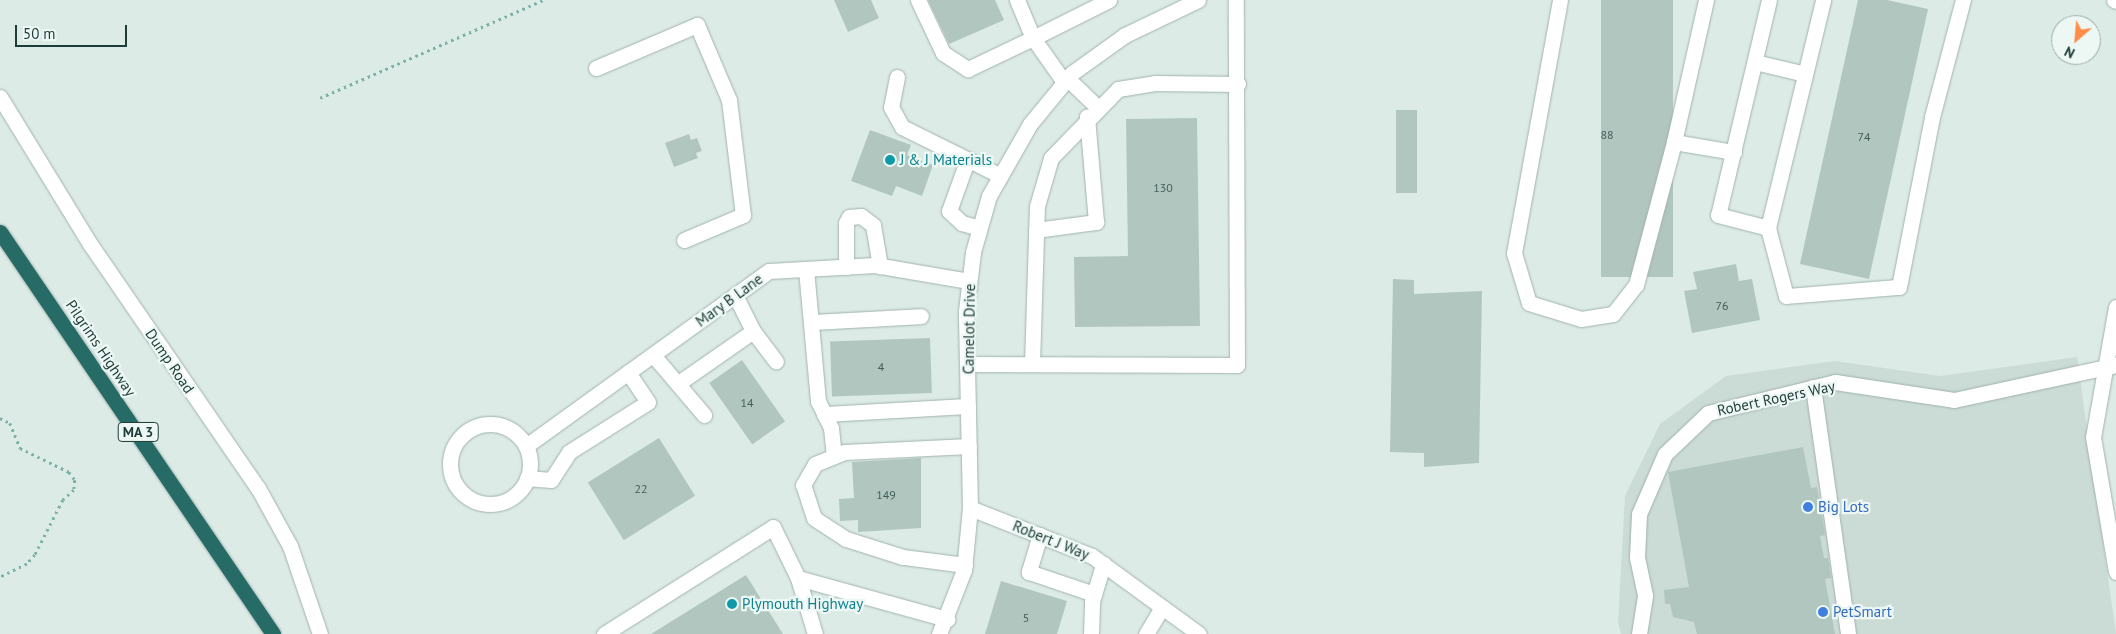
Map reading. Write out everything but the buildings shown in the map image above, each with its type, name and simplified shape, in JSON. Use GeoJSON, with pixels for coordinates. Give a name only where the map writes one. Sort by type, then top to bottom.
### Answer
{"type":"FeatureCollection","features":[{"type":"Feature","properties":{"kind":"highway","name":"Pilgrims Highway"},"geometry":{"type":"LineString","coordinates":[[0,232],[273,634]]}},
{"type":"Feature","properties":{"kind":"street"},"geometry":{"type":"LineString","coordinates":[[918,0],[943,54],[968,69],[1110,0]]}},
{"type":"Feature","properties":{"kind":"street"},"geometry":{"type":"LineString","coordinates":[[1016,0],[1033,38],[1092,112],[1096,222],[1036,230]]}},
{"type":"Feature","properties":{"kind":"street","name":"Camelot Drive"},"geometry":{"type":"LineString","coordinates":[[940,634],[965,565],[970,508],[968,406],[969,281],[979,228],[999,175],[1030,124],[1065,80],[1100,50],[1164,7],[1198,0]]}},
{"type":"Feature","properties":{"kind":"street"},"geometry":{"type":"LineString","coordinates":[[968,364],[1237,365],[1238,84],[1236,0]]}},
{"type":"Feature","properties":{"kind":"street"},"geometry":{"type":"LineString","coordinates":[[1560,0],[1514,253],[1529,303],[1581,319],[1613,314],[1636,285],[1674,142],[1706,0]]}},
{"type":"Feature","properties":{"kind":"street"},"geometry":{"type":"LineString","coordinates":[[1768,228],[1718,215],[1769,0]]}},
{"type":"Feature","properties":{"kind":"street"},"geometry":{"type":"LineString","coordinates":[[1823,0],[1768,228],[1786,296],[1899,287],[1932,117],[1963,0]]}},
{"type":"Feature","properties":{"kind":"street"},"geometry":{"type":"LineString","coordinates":[[596,68],[697,25],[729,100],[744,216],[684,240]]}},
{"type":"Feature","properties":{"kind":"street"},"geometry":{"type":"LineString","coordinates":[[1755,62],[1805,74]]}},
{"type":"Feature","properties":{"kind":"street"},"geometry":{"type":"LineString","coordinates":[[897,77],[891,107],[902,127],[967,162],[999,175]]}},
{"type":"Feature","properties":{"kind":"street"},"geometry":{"type":"LineString","coordinates":[[1032,364],[1037,206],[1051,158],[1092,112],[1118,89],[1155,84],[1238,84]]}},
{"type":"Feature","properties":{"kind":"street","name":"Dump Road"},"geometry":{"type":"LineString","coordinates":[[0,97],[90,244],[258,488],[290,546],[320,634]]}},
{"type":"Feature","properties":{"kind":"street"},"geometry":{"type":"LineString","coordinates":[[1674,142],[1734,152]]}},
{"type":"Feature","properties":{"kind":"street"},"geometry":{"type":"LineString","coordinates":[[967,162],[950,211],[962,223],[979,228]]}},
{"type":"Feature","properties":{"kind":"street"},"geometry":{"type":"LineString","coordinates":[[846,267],[846,223],[849,217],[860,216],[873,225],[880,266]]}},
{"type":"Feature","properties":{"kind":"street","name":"Mary B Lane"},"geometry":{"type":"LineString","coordinates":[[526,446],[769,271],[880,266],[969,281]]}},
{"type":"Feature","properties":{"kind":"street"},"geometry":{"type":"LineString","coordinates":[[806,269],[818,401],[831,428],[834,456]]}},
{"type":"Feature","properties":{"kind":"street"},"geometry":{"type":"LineString","coordinates":[[735,295],[753,331],[776,361]]}},
{"type":"Feature","properties":{"kind":"street"},"geometry":{"type":"LineString","coordinates":[[2116,307],[2110,367],[2092,437],[2116,572]]}},
{"type":"Feature","properties":{"kind":"street"},"geometry":{"type":"LineString","coordinates":[[811,322],[921,316]]}},
{"type":"Feature","properties":{"kind":"street"},"geometry":{"type":"LineString","coordinates":[[680,382],[753,331]]}},
{"type":"Feature","properties":{"kind":"street"},"geometry":{"type":"LineString","coordinates":[[653,354],[680,382],[704,415]]}},
{"type":"Feature","properties":{"kind":"street","name":"Robert Rogers Way"},"geometry":{"type":"LineString","coordinates":[[1639,634],[1645,595],[1637,557],[1639,514],[1665,454],[1708,413],[1835,382],[1954,400],[2110,367]]}},
{"type":"Feature","properties":{"kind":"street"},"geometry":{"type":"LineString","coordinates":[[527,478],[550,480],[570,452],[648,402],[628,372]]}},
{"type":"Feature","properties":{"kind":"street"},"geometry":{"type":"LineString","coordinates":[[1813,387],[1848,634]]}},
{"type":"Feature","properties":{"kind":"street"},"geometry":{"type":"LineString","coordinates":[[824,414],[968,406]]}},
{"type":"Feature","properties":{"kind":"street"},"geometry":{"type":"LineString","coordinates":[[482,424],[508,428],[526,446],[527,478],[515,496],[503,503],[476,503],[455,486],[449,460],[460,437],[482,424]]}},
{"type":"Feature","properties":{"kind":"street"},"geometry":{"type":"LineString","coordinates":[[965,565],[903,557],[846,539],[814,518],[803,485],[815,464],[834,456],[969,446]]}},
{"type":"Feature","properties":{"kind":"street","name":"Robert J Way"},"geometry":{"type":"LineString","coordinates":[[970,508],[1040,535],[1104,564],[1199,634]]}},
{"type":"Feature","properties":{"kind":"street"},"geometry":{"type":"LineString","coordinates":[[604,634],[773,527],[798,578],[815,634]]}},
{"type":"Feature","properties":{"kind":"street"},"geometry":{"type":"LineString","coordinates":[[1040,535],[1030,572],[1094,594]]}},
{"type":"Feature","properties":{"kind":"street"},"geometry":{"type":"LineString","coordinates":[[1091,634],[1094,594],[1104,564]]}},
{"type":"Feature","properties":{"kind":"street"},"geometry":{"type":"LineString","coordinates":[[798,578],[947,619]]}},
{"type":"Feature","properties":{"kind":"street"},"geometry":{"type":"LineString","coordinates":[[1146,634],[1162,607]]}},
{"type":"Feature","properties":{"kind":"path"},"geometry":{"type":"LineString","coordinates":[[320,98],[543,0]]}},
{"type":"Feature","properties":{"kind":"path"},"geometry":{"type":"LineString","coordinates":[[0,418],[10,423],[20,448],[69,472],[75,480],[74,490],[63,500],[35,555],[28,564],[0,577]]}},
{"type":"Feature","properties":{"kind":"shaded area"},"geometry":{"type":"Polygon","coordinates":[[[2077,357],[2116,634],[1621,634],[1618,622],[1625,496],[1660,424],[1726,376],[1835,361],[1940,376],[2077,357]]]}},
{"type":"Feature","properties":{"kind":"place","name":"J & J Materials"},"geometry":{"type":"Point","coordinates":[890,160]}},
{"type":"Feature","properties":{"kind":"place","name":"Big Lots"},"geometry":{"type":"Point","coordinates":[1808,507]}},
{"type":"Feature","properties":{"kind":"place","name":"Plymouth Highway"},"geometry":{"type":"Point","coordinates":[732,604]}},
{"type":"Feature","properties":{"kind":"place","name":"PetSmart"},"geometry":{"type":"Point","coordinates":[1823,612]}}]}
